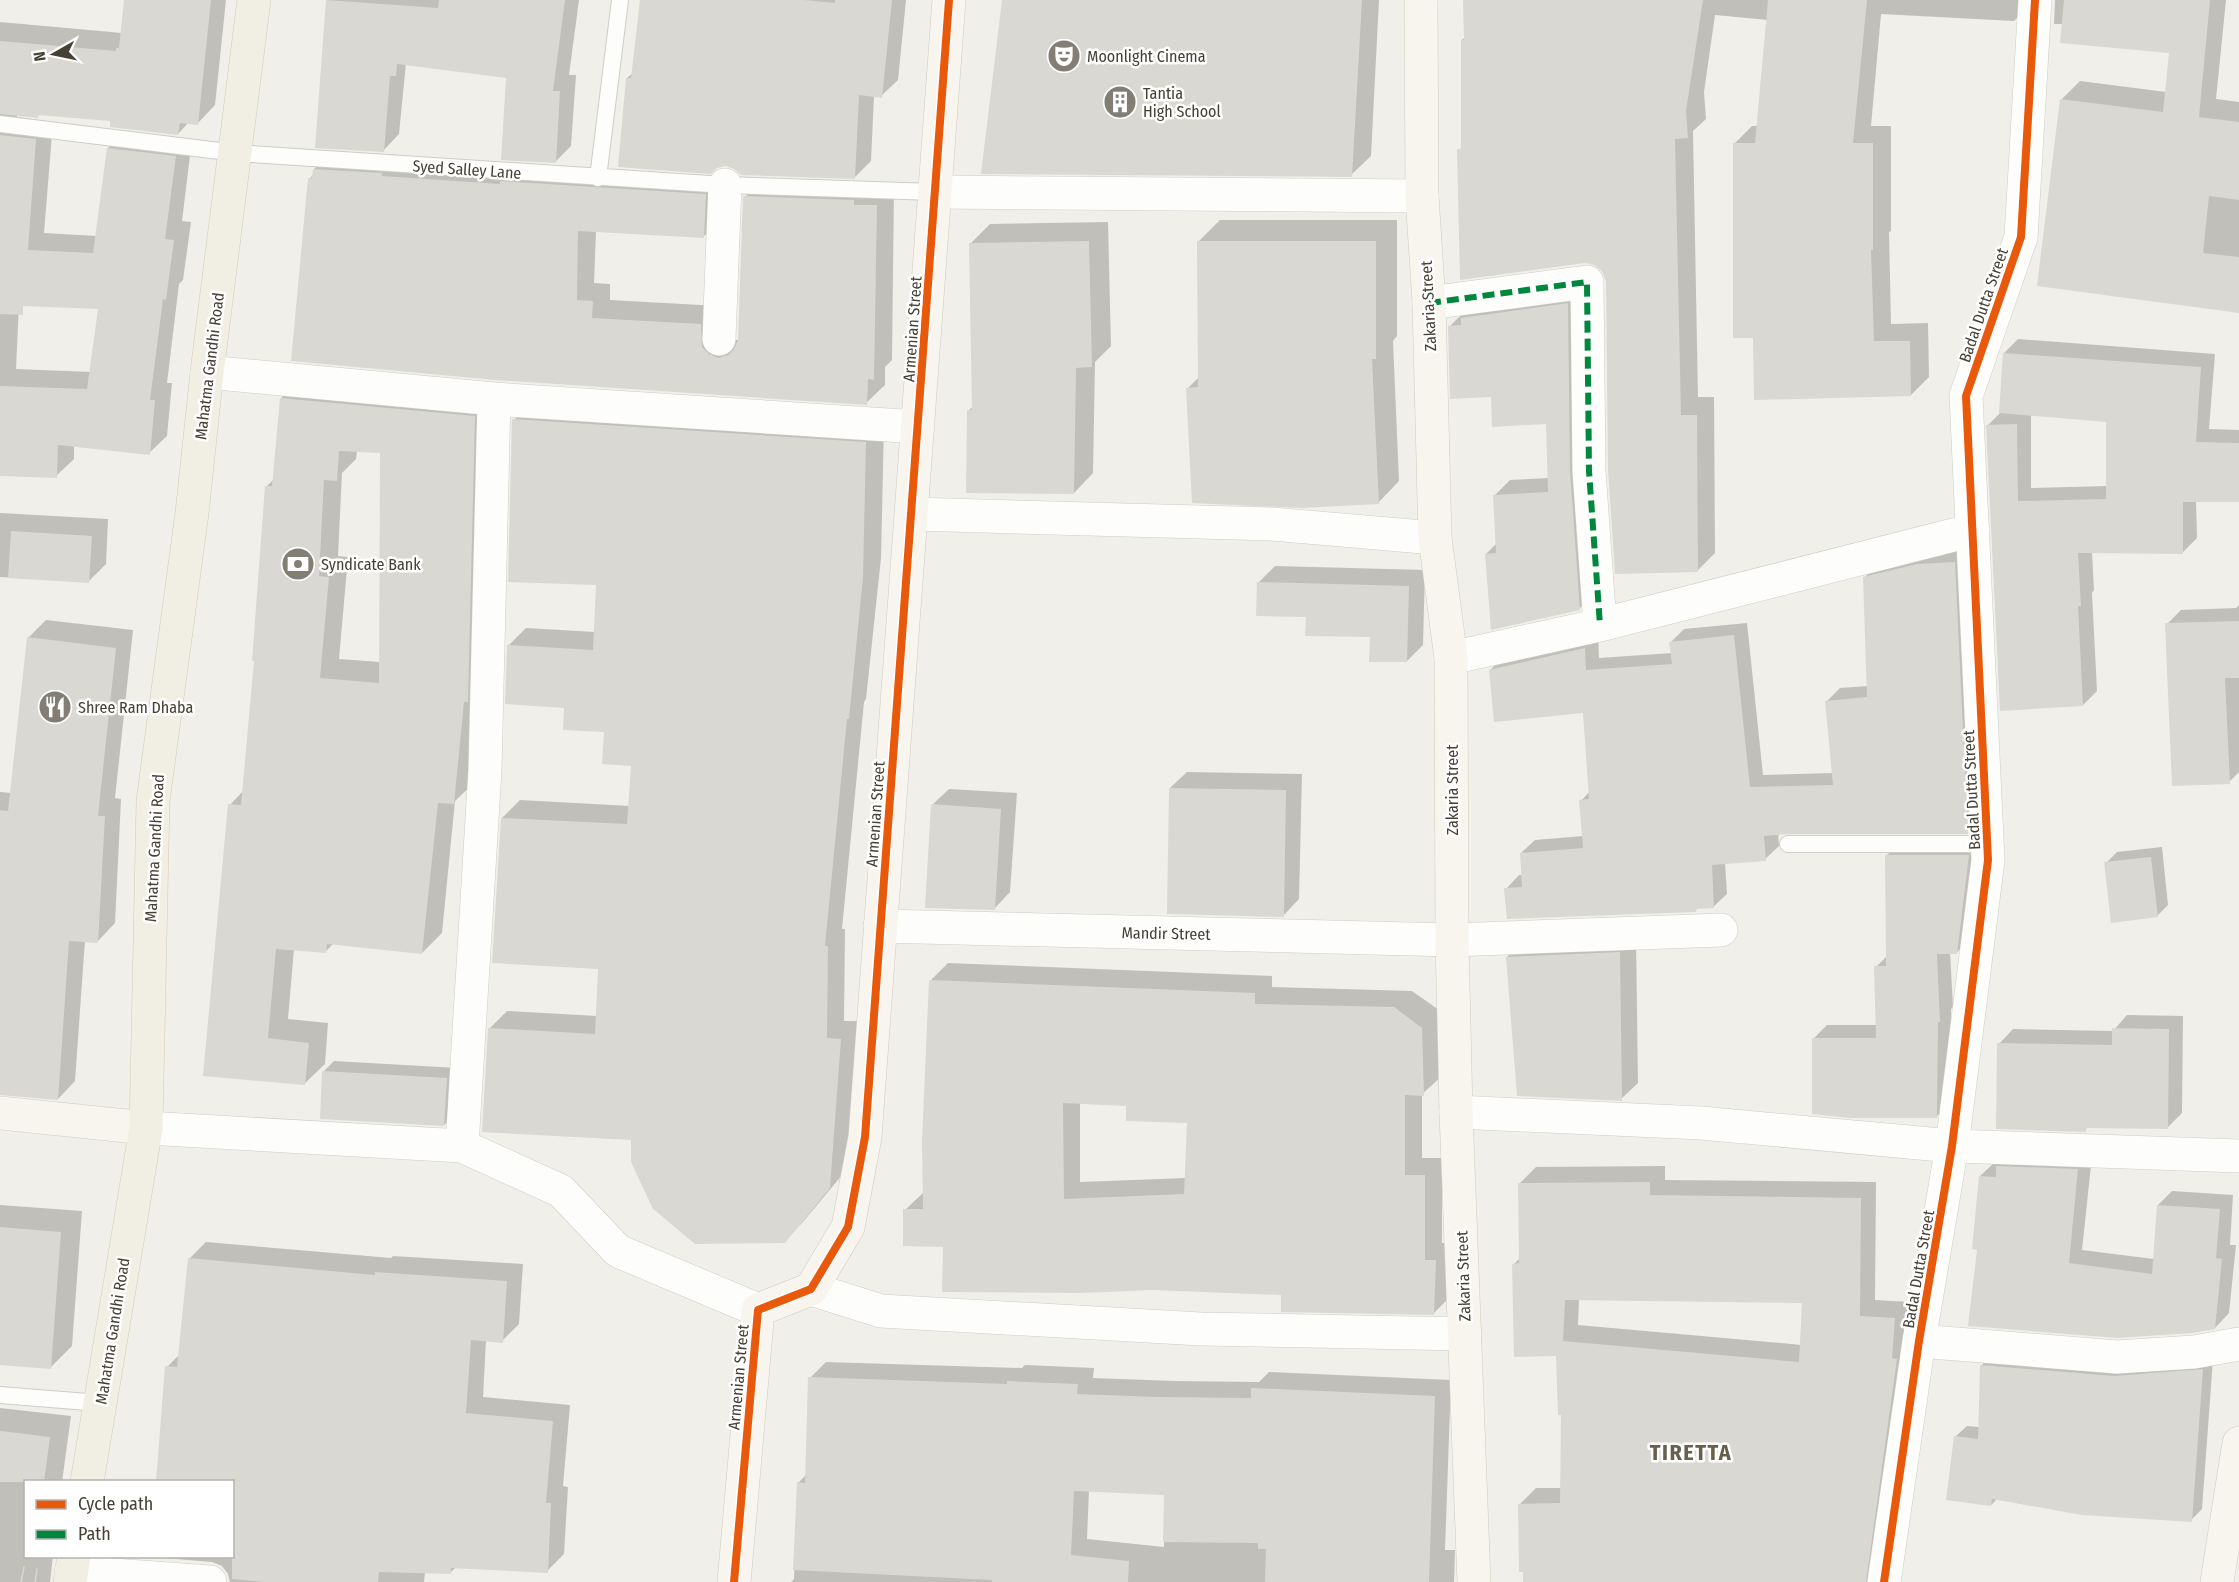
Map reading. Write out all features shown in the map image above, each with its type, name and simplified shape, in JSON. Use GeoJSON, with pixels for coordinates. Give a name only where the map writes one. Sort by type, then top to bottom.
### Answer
{"type":"FeatureCollection","features":[{"type":"Feature","properties":{"kind":"main road","name":"Mahatma Gandhi Road"},"geometry":{"type":"LineString","coordinates":[[87,1480],[146,1128],[153,801],[192,513],[207,372],[254,0]]}},
{"type":"Feature","properties":{"kind":"street","name":"Armenian Street"},"geometry":{"type":"LineString","coordinates":[[734,1582],[758,1310],[811,1288],[848,1227],[865,1137],[949,0]]}},
{"type":"Feature","properties":{"kind":"street","name":"Zakaria Street"},"geometry":{"type":"LineString","coordinates":[[1421,0],[1422,196],[1429,303],[1435,538],[1451,658],[1452,939],[1456,1112],[1474,1582]]}},
{"type":"Feature","properties":{"kind":"street","name":"Badal Dutta Street"},"geometry":{"type":"LineString","coordinates":[[1884,1582],[1919,1341],[1952,1146],[1989,844],[1972,551],[1973,530],[1966,396],[2021,237],[2035,0]]}},
{"type":"Feature","properties":{"kind":"street"},"geometry":{"type":"LineString","coordinates":[[719,339],[725,185]]}},
{"type":"Feature","properties":{"kind":"street"},"geometry":{"type":"LineString","coordinates":[[935,192],[1422,196]]}},
{"type":"Feature","properties":{"kind":"street"},"geometry":{"type":"LineString","coordinates":[[1429,303],[1587,282],[1589,471],[1600,625]]}},
{"type":"Feature","properties":{"kind":"street"},"geometry":{"type":"LineString","coordinates":[[207,372],[494,399],[918,427]]}},
{"type":"Feature","properties":{"kind":"street"},"geometry":{"type":"LineString","coordinates":[[462,1146],[485,770],[494,399]]}},
{"type":"Feature","properties":{"kind":"street"},"geometry":{"type":"LineString","coordinates":[[912,514],[1272,524],[1435,538]]}},
{"type":"Feature","properties":{"kind":"street"},"geometry":{"type":"LineString","coordinates":[[1451,658],[1600,625],[1973,530]]}},
{"type":"Feature","properties":{"kind":"street","name":"Mandir Street"},"geometry":{"type":"LineString","coordinates":[[880,926],[1452,939],[1721,930]]}},
{"type":"Feature","properties":{"kind":"street"},"geometry":{"type":"LineString","coordinates":[[1456,1112],[1701,1123],[1952,1146],[2239,1156]]}},
{"type":"Feature","properties":{"kind":"street"},"geometry":{"type":"LineString","coordinates":[[0,1113],[146,1128],[462,1146],[561,1191],[618,1251],[758,1310]]}},
{"type":"Feature","properties":{"kind":"street"},"geometry":{"type":"LineString","coordinates":[[811,1288],[881,1311],[1201,1329],[1465,1334]]}},
{"type":"Feature","properties":{"kind":"street"},"geometry":{"type":"LineString","coordinates":[[1919,1341],[2117,1357],[2194,1352],[2239,1344]]}},
{"type":"Feature","properties":{"kind":"street"},"geometry":{"type":"LineString","coordinates":[[2217,1582],[2239,1443]]}},
{"type":"Feature","properties":{"kind":"street"},"geometry":{"type":"LineString","coordinates":[[72,1570],[210,1582]]}},
{"type":"Feature","properties":{"kind":"lane"},"geometry":{"type":"LineString","coordinates":[[598,178],[620,0]]}},
{"type":"Feature","properties":{"kind":"lane","name":"Syed Salley Lane"},"geometry":{"type":"LineString","coordinates":[[0,124],[236,153],[598,178],[935,192]]}},
{"type":"Feature","properties":{"kind":"lane"},"geometry":{"type":"LineString","coordinates":[[1788,844],[1989,844]]}},
{"type":"Feature","properties":{"kind":"lane"},"geometry":{"type":"LineString","coordinates":[[0,1395],[100,1403]]}},
{"type":"Feature","properties":{"kind":"building"},"geometry":{"type":"Polygon","coordinates":[[[124,0],[211,0],[198,125],[180,123],[178,135],[110,127],[110,121],[0,114],[0,41],[116,51],[116,48],[119,48],[124,0]]]}},
{"type":"Feature","properties":{"kind":"building"},"geometry":{"type":"Polygon","coordinates":[[[326,0],[438,8],[439,0],[565,0],[553,91],[560,91],[556,163],[501,160],[506,78],[397,64],[396,76],[390,76],[384,152],[315,148],[326,0]]]}},
{"type":"Feature","properties":{"kind":"building"},"geometry":{"type":"Polygon","coordinates":[[[640,0],[804,0],[835,3],[835,0],[892,0],[882,98],[859,95],[855,179],[741,175],[726,166],[717,168],[711,174],[618,167],[626,78],[631,78],[640,0]]]}},
{"type":"Feature","properties":{"kind":"building"},"geometry":{"type":"Polygon","coordinates":[[[1002,0],[1362,0],[1352,177],[981,174],[1002,0]]]}},
{"type":"Feature","properties":{"kind":"building"},"geometry":{"type":"Polygon","coordinates":[[[1463,0],[1703,0],[1686,111],[1688,138],[1675,139],[1681,415],[1697,415],[1698,572],[1615,574],[1608,470],[1606,282],[1602,271],[1594,265],[1585,263],[1460,280],[1457,149],[1461,149],[1463,0]]]}},
{"type":"Feature","properties":{"kind":"building"},"geometry":{"type":"Polygon","coordinates":[[[1768,0],[1867,0],[1853,143],[1873,143],[1873,250],[1871,250],[1874,341],[1910,341],[1911,396],[1754,400],[1753,338],[1733,338],[1733,143],[1755,143],[1768,0]]]}},
{"type":"Feature","properties":{"kind":"building"},"geometry":{"type":"Polygon","coordinates":[[[2064,0],[2210,0],[2199,117],[2239,122],[2239,200],[2209,196],[2203,253],[2239,257],[2239,313],[2037,286],[2060,99],[2163,112],[2169,53],[2060,43],[2064,0]]]}},
{"type":"Feature","properties":{"kind":"building"},"geometry":{"type":"Polygon","coordinates":[[[0,135],[36,139],[28,250],[93,253],[107,148],[176,156],[165,239],[174,240],[166,300],[163,299],[150,400],[155,400],[150,455],[58,445],[57,478],[0,476],[0,386],[87,389],[98,309],[23,306],[23,315],[0,314],[0,135]]]}},
{"type":"Feature","properties":{"kind":"building"},"geometry":{"type":"Polygon","coordinates":[[[313,169],[500,184],[500,181],[706,194],[704,238],[578,231],[577,300],[593,301],[592,318],[701,324],[702,347],[709,354],[718,358],[728,355],[738,340],[743,196],[854,200],[854,205],[877,205],[874,380],[868,379],[867,405],[495,380],[291,361],[308,178],[312,178],[313,169]]]}},
{"type":"Feature","properties":{"kind":"building"},"geometry":{"type":"Polygon","coordinates":[[[1089,241],[1092,367],[1076,368],[1074,494],[966,493],[967,410],[972,410],[969,243],[1089,241]]]}},
{"type":"Feature","properties":{"kind":"building"},"geometry":{"type":"Polygon","coordinates":[[[1197,241],[1376,241],[1376,359],[1372,359],[1379,504],[1302,508],[1192,503],[1186,388],[1198,387],[1197,241]]]}},
{"type":"Feature","properties":{"kind":"building"},"geometry":{"type":"Polygon","coordinates":[[[1568,303],[1570,471],[1580,610],[1491,630],[1485,554],[1496,553],[1493,495],[1548,492],[1546,424],[1492,427],[1491,397],[1450,399],[1448,326],[1461,325],[1461,318],[1568,303]]]}},
{"type":"Feature","properties":{"kind":"building"},"geometry":{"type":"Polygon","coordinates":[[[2003,353],[2201,367],[2196,442],[2239,443],[2239,502],[2183,502],[2183,554],[2078,553],[2083,706],[2000,711],[1986,425],[2017,424],[2018,501],[2106,499],[2106,422],[1999,413],[2003,353]]]}},
{"type":"Feature","properties":{"kind":"building"},"geometry":{"type":"Polygon","coordinates":[[[280,398],[475,416],[468,702],[464,702],[454,804],[438,803],[422,954],[327,944],[326,953],[276,949],[268,1038],[309,1043],[305,1085],[203,1076],[228,804],[241,805],[254,661],[252,661],[265,486],[272,486],[280,398]],[[339,451],[337,481],[324,480],[319,576],[329,577],[320,678],[379,683],[380,453],[339,451]]]}},
{"type":"Feature","properties":{"kind":"building"},"geometry":{"type":"Polygon","coordinates":[[[512,419],[866,442],[863,577],[825,946],[828,946],[827,1038],[841,1039],[830,1188],[785,1243],[695,1244],[653,1209],[631,1162],[631,1140],[482,1132],[488,1028],[595,1034],[598,969],[492,963],[501,818],[627,824],[631,766],[602,764],[604,732],[563,730],[564,708],[505,704],[507,645],[593,650],[596,585],[508,582],[512,419]]]}},
{"type":"Feature","properties":{"kind":"building"},"geometry":{"type":"Polygon","coordinates":[[[11,531],[92,536],[89,583],[8,578],[11,531]]]}},
{"type":"Feature","properties":{"kind":"building"},"geometry":{"type":"Polygon","coordinates":[[[1955,562],[1968,834],[1764,836],[1766,861],[1712,865],[1714,908],[1696,909],[1696,912],[1507,919],[1504,888],[1522,887],[1520,853],[1583,848],[1579,800],[1589,799],[1583,713],[1494,722],[1489,670],[1585,648],[1586,670],[1672,664],[1669,642],[1734,635],[1750,787],[1833,785],[1825,701],[1867,697],[1863,577],[1917,564],[1955,562]]]}},
{"type":"Feature","properties":{"kind":"building"},"geometry":{"type":"Polygon","coordinates":[[[1257,582],[1409,586],[1407,662],[1369,662],[1370,637],[1305,636],[1306,617],[1256,616],[1257,582]]]}},
{"type":"Feature","properties":{"kind":"building"},"geometry":{"type":"Polygon","coordinates":[[[2239,621],[2239,678],[2225,678],[2230,784],[2172,786],[2165,623],[2239,621]]]}},
{"type":"Feature","properties":{"kind":"building"},"geometry":{"type":"Polygon","coordinates":[[[27,637],[116,648],[98,816],[105,816],[98,943],[69,941],[58,1100],[0,1095],[0,810],[8,811],[27,637]]]}},
{"type":"Feature","properties":{"kind":"building"},"geometry":{"type":"Polygon","coordinates":[[[1169,788],[1286,790],[1284,917],[1167,914],[1169,788]]]}},
{"type":"Feature","properties":{"kind":"building"},"geometry":{"type":"Polygon","coordinates":[[[931,804],[1001,809],[995,910],[925,908],[931,804]]]}},
{"type":"Feature","properties":{"kind":"building"},"geometry":{"type":"Polygon","coordinates":[[[1885,855],[1969,855],[1957,954],[1937,954],[1940,1022],[1938,1022],[1937,1118],[1850,1118],[1812,1114],[1812,1038],[1876,1038],[1874,966],[1886,966],[1885,855]]]}},
{"type":"Feature","properties":{"kind":"building"},"geometry":{"type":"Polygon","coordinates":[[[2151,857],[2158,917],[2111,923],[2104,862],[2151,857]]]}},
{"type":"Feature","properties":{"kind":"building"},"geometry":{"type":"Polygon","coordinates":[[[1620,952],[1622,1101],[1517,1096],[1506,957],[1620,952]]]}},
{"type":"Feature","properties":{"kind":"building"},"geometry":{"type":"Polygon","coordinates":[[[929,980],[1255,993],[1255,1004],[1394,1007],[1422,1028],[1424,1096],[1405,1095],[1405,1175],[1425,1175],[1425,1260],[1436,1260],[1434,1315],[1281,1312],[1281,1295],[1152,1290],[1080,1293],[942,1292],[943,1247],[903,1246],[903,1209],[923,1209],[922,1141],[929,980]],[[1063,1103],[1064,1199],[1184,1194],[1187,1123],[1126,1121],[1126,1106],[1063,1103]]]}},
{"type":"Feature","properties":{"kind":"building"},"geometry":{"type":"Polygon","coordinates":[[[2112,1028],[2169,1029],[2168,1129],[2086,1128],[2086,1132],[1996,1129],[1997,1043],[2112,1045],[2112,1028]]]}},
{"type":"Feature","properties":{"kind":"building"},"geometry":{"type":"Polygon","coordinates":[[[322,1071],[447,1078],[444,1126],[320,1119],[322,1071]]]}},
{"type":"Feature","properties":{"kind":"building"},"geometry":{"type":"Polygon","coordinates":[[[1996,1166],[2078,1169],[2069,1263],[2152,1274],[2157,1205],[2220,1209],[2216,1258],[2222,1259],[2215,1329],[2192,1333],[2117,1338],[1968,1326],[1977,1250],[1972,1249],[1979,1176],[1996,1177],[1996,1166]]]}},
{"type":"Feature","properties":{"kind":"building"},"geometry":{"type":"Polygon","coordinates":[[[1650,1182],[1650,1195],[1861,1198],[1860,1316],[1895,1318],[1892,1358],[1897,1359],[1866,1582],[1523,1582],[1523,1572],[1519,1572],[1518,1504],[1560,1503],[1561,1415],[1558,1415],[1556,1356],[1514,1357],[1512,1264],[1519,1263],[1518,1183],[1650,1182]],[[1565,1300],[1563,1341],[1799,1362],[1802,1303],[1565,1300]]]}},
{"type":"Feature","properties":{"kind":"building"},"geometry":{"type":"Polygon","coordinates":[[[0,1227],[61,1232],[51,1369],[0,1365],[0,1227]]]}},
{"type":"Feature","properties":{"kind":"building"},"geometry":{"type":"Polygon","coordinates":[[[188,1258],[375,1275],[375,1272],[507,1281],[503,1343],[471,1340],[466,1413],[553,1421],[546,1503],[551,1503],[548,1573],[451,1568],[451,1574],[379,1572],[378,1582],[265,1582],[232,1579],[234,1480],[156,1480],[165,1366],[177,1367],[188,1258]]]}},
{"type":"Feature","properties":{"kind":"building"},"geometry":{"type":"Polygon","coordinates":[[[1980,1365],[2115,1376],[2203,1369],[2192,1522],[2082,1515],[1992,1499],[1991,1506],[1946,1500],[1954,1436],[1978,1439],[1980,1365]]]}},
{"type":"Feature","properties":{"kind":"building"},"geometry":{"type":"Polygon","coordinates":[[[808,1377],[1007,1384],[1007,1381],[1078,1384],[1077,1394],[1158,1397],[1251,1398],[1251,1388],[1435,1396],[1429,1582],[1265,1582],[1266,1549],[1258,1549],[1258,1543],[1163,1542],[1164,1495],[1074,1491],[1071,1555],[1129,1561],[1128,1582],[992,1582],[992,1580],[793,1570],[797,1482],[805,1483],[808,1377]]]}},
{"type":"Feature","properties":{"kind":"building"},"geometry":{"type":"Polygon","coordinates":[[[0,1431],[50,1437],[44,1480],[0,1482],[0,1431]]]}},
{"type":"Feature","properties":{"kind":"tram line"},"geometry":{"type":"LineString","coordinates":[[21,1582],[24,1567]]}},
{"type":"Feature","properties":{"kind":"tram line"},"geometry":{"type":"LineString","coordinates":[[35,1582],[37,1569]]}},
{"type":"Feature","properties":{"kind":"marked path"},"geometry":{"type":"LineString","coordinates":[[1429,303],[1587,282],[1589,471],[1600,625]]}},
{"type":"Feature","properties":{"kind":"cycle path"},"geometry":{"type":"LineString","coordinates":[[734,1582],[758,1310],[811,1289],[848,1227],[865,1137],[949,0]]}},
{"type":"Feature","properties":{"kind":"cycle path"},"geometry":{"type":"LineString","coordinates":[[1884,1582],[1919,1341],[1952,1146],[1988,860],[1966,396],[2021,237],[2035,0]]}},
{"type":"Feature","properties":{"kind":"place","name":"Moonlight Cinema"},"geometry":{"type":"Point","coordinates":[1064,56]}},
{"type":"Feature","properties":{"kind":"place","name":"Tantia High School"},"geometry":{"type":"Point","coordinates":[1120,102]}},
{"type":"Feature","properties":{"kind":"place","name":"Syndicate Bank"},"geometry":{"type":"Point","coordinates":[298,564]}},
{"type":"Feature","properties":{"kind":"place","name":"Shree Ram Dhaba"},"geometry":{"type":"Point","coordinates":[55,707]}},
{"type":"Feature","properties":{"kind":"district","name":"TIRETTA"},"geometry":{"type":"Point","coordinates":[1691,1452]}}]}
